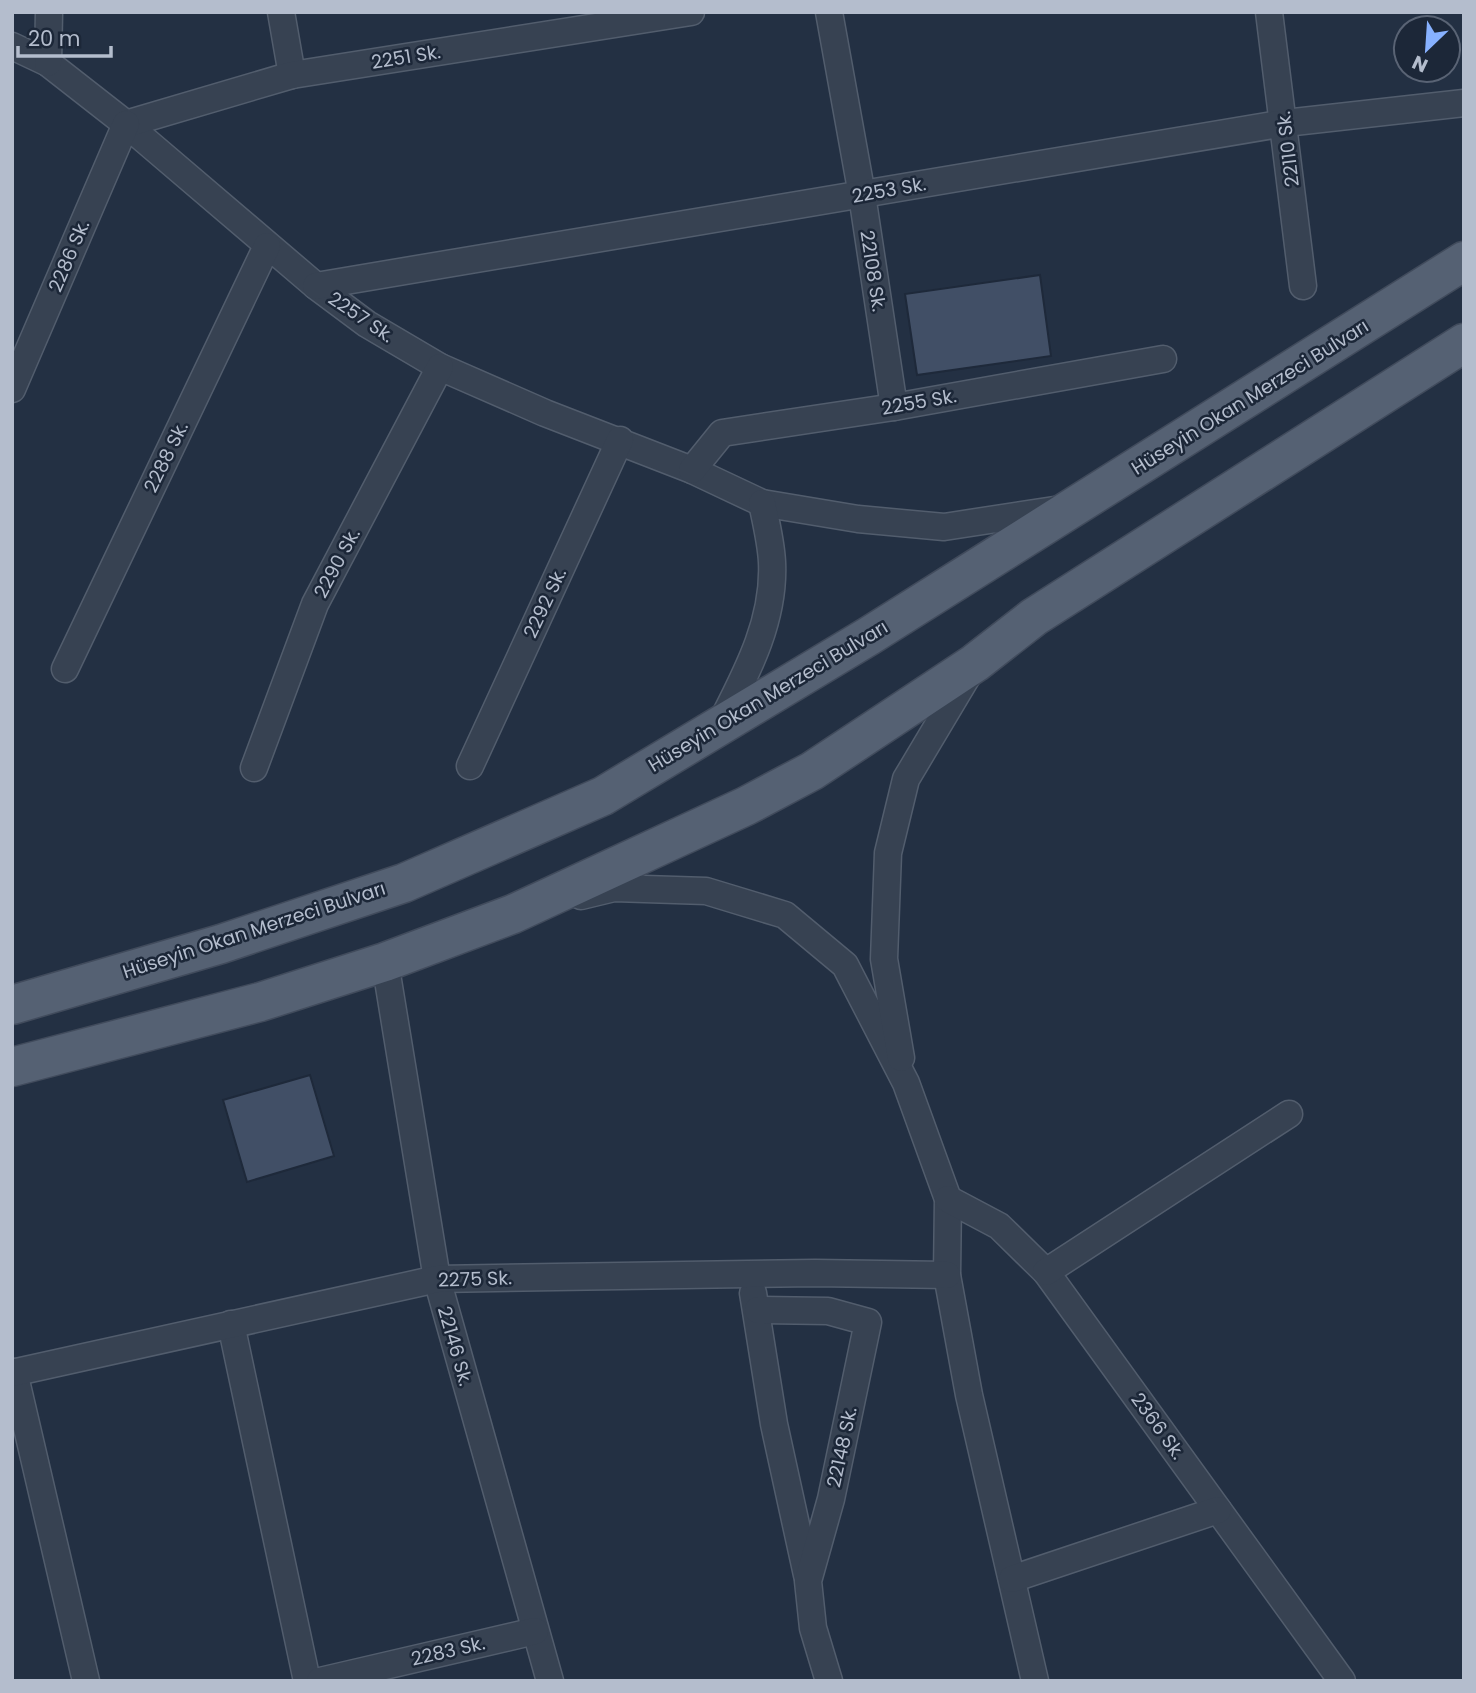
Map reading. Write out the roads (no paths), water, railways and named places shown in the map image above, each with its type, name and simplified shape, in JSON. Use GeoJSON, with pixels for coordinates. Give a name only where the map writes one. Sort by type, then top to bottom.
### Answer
{"type":"FeatureCollection","features":[{"type":"Feature","properties":{"kind":"main road","name":"Hüseyin Okan Merzeci Bulvarı"},"geometry":{"type":"LineString","coordinates":[[12,1005],[221,944],[404,883],[603,796],[1076,507],[1464,261]]}},
{"type":"Feature","properties":{"kind":"main road"},"geometry":{"type":"LineString","coordinates":[[12,1067],[260,1002],[385,962],[513,914],[746,806],[812,771],[975,663],[1034,617],[1464,343]]}},
{"type":"Feature","properties":{"kind":"street"},"geometry":{"type":"LineString","coordinates":[[48,63],[50,12]]}},
{"type":"Feature","properties":{"kind":"street"},"geometry":{"type":"LineString","coordinates":[[281,12],[292,75]]}},
{"type":"Feature","properties":{"kind":"street","name":"2251 Sk."},"geometry":{"type":"LineString","coordinates":[[126,124],[292,75],[567,21],[691,12]]}},
{"type":"Feature","properties":{"kind":"street","name":"22108 Sk."},"geometry":{"type":"LineString","coordinates":[[829,12],[862,195],[894,407]]}},
{"type":"Feature","properties":{"kind":"street","name":"22110 Sk."},"geometry":{"type":"LineString","coordinates":[[1269,12],[1285,123],[1303,286]]}},
{"type":"Feature","properties":{"kind":"street","name":"2257 Sk."},"geometry":{"type":"LineString","coordinates":[[12,46],[48,63],[126,124],[267,246],[367,324],[440,367],[545,413],[620,440],[762,503],[858,519],[944,527],[1076,507]]}},
{"type":"Feature","properties":{"kind":"street","name":"2253 Sk."},"geometry":{"type":"LineString","coordinates":[[316,286],[1285,123],[1464,103]]}},
{"type":"Feature","properties":{"kind":"street","name":"2286 Sk."},"geometry":{"type":"LineString","coordinates":[[12,389],[126,124]]}},
{"type":"Feature","properties":{"kind":"street","name":"2288 Sk."},"geometry":{"type":"LineString","coordinates":[[65,669],[267,246]]}},
{"type":"Feature","properties":{"kind":"street","name":"2255 Sk."},"geometry":{"type":"LineString","coordinates":[[692,470],[722,433],[894,407],[1163,359]]}},
{"type":"Feature","properties":{"kind":"street","name":"2290 Sk."},"geometry":{"type":"LineString","coordinates":[[254,768],[315,604],[440,367]]}},
{"type":"Feature","properties":{"kind":"street","name":"2292 Sk."},"geometry":{"type":"LineString","coordinates":[[470,766],[620,440]]}},
{"type":"Feature","properties":{"kind":"street"},"geometry":{"type":"LineString","coordinates":[[719,727],[753,662],[768,609],[772,562],[762,503]]}},
{"type":"Feature","properties":{"kind":"street"},"geometry":{"type":"LineString","coordinates":[[905,1083],[884,959],[888,853],[906,779],[975,663]]}},
{"type":"Feature","properties":{"kind":"street"},"geometry":{"type":"LineString","coordinates":[[513,914],[614,888],[706,891],[785,915],[845,965],[905,1083],[948,1199],[947,1275],[969,1395],[1035,1681]]}},
{"type":"Feature","properties":{"kind":"street","name":"22146 Sk."},"geometry":{"type":"LineString","coordinates":[[385,962],[436,1279],[550,1681]]}},
{"type":"Feature","properties":{"kind":"street"},"geometry":{"type":"LineString","coordinates":[[1046,1272],[1289,1114]]}},
{"type":"Feature","properties":{"kind":"street","name":"2366 Sk."},"geometry":{"type":"LineString","coordinates":[[948,1199],[999,1226],[1046,1272],[1342,1681]]}},
{"type":"Feature","properties":{"kind":"street"},"geometry":{"type":"LineString","coordinates":[[747,1275],[758,1310],[774,1424],[808,1580]]}},
{"type":"Feature","properties":{"kind":"street","name":"2275 Sk."},"geometry":{"type":"LineString","coordinates":[[13,1372],[436,1279],[947,1275]]}},
{"type":"Feature","properties":{"kind":"street","name":"22148 Sk."},"geometry":{"type":"LineString","coordinates":[[758,1310],[828,1311],[868,1322],[831,1499],[808,1580],[813,1628],[829,1681]]}},
{"type":"Feature","properties":{"kind":"street"},"geometry":{"type":"LineString","coordinates":[[232,1324],[307,1681]]}},
{"type":"Feature","properties":{"kind":"street"},"geometry":{"type":"LineString","coordinates":[[13,1372],[86,1681]]}},
{"type":"Feature","properties":{"kind":"street"},"geometry":{"type":"LineString","coordinates":[[1012,1580],[1218,1510]]}},
{"type":"Feature","properties":{"kind":"street","name":"2283 Sk."},"geometry":{"type":"LineString","coordinates":[[320,1681],[535,1631]]}}]}
